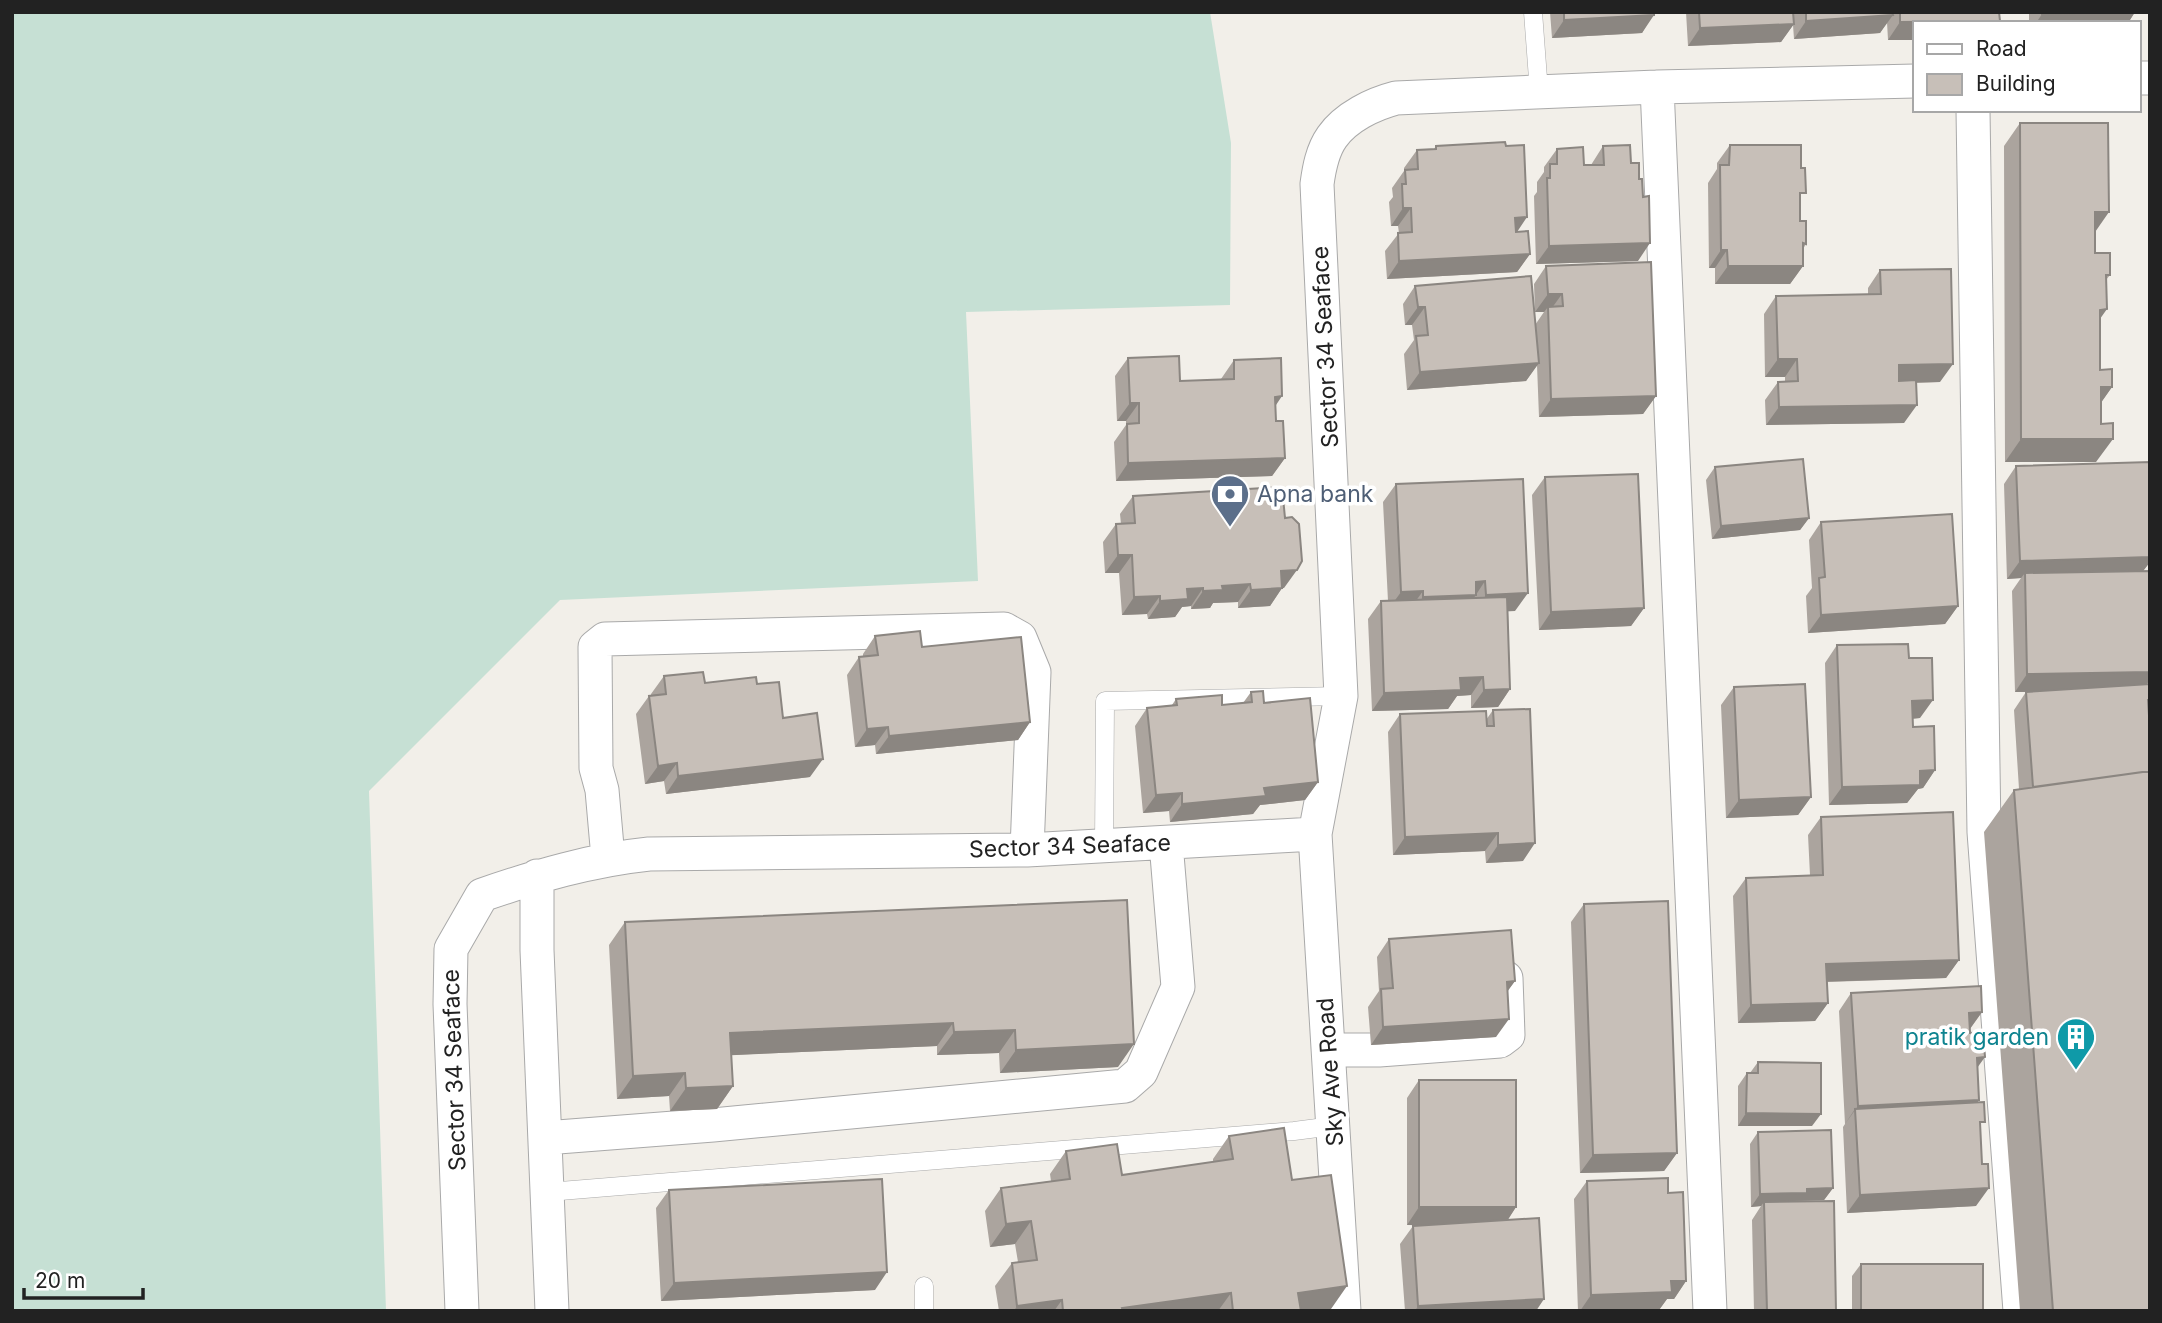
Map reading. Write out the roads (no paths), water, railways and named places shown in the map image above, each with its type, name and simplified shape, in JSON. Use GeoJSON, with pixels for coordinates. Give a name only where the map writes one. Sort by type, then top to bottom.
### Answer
{"type":"FeatureCollection","features":[{"type":"Feature","properties":{"kind":"street","name":"Sector 34 Seaface"},"geometry":{"type":"LineString","coordinates":[[462,1311],[450,1004],[451,949],[482,895],[537,876],[608,858],[649,854],[1027,850],[1315,834],[1341,696],[1317,184],[1320,164],[1332,137],[1354,117],[1375,104],[1396,98],[1913,81]]}},
{"type":"Feature","properties":{"kind":"street"},"geometry":{"type":"LineString","coordinates":[[1657,88],[1710,1311]]}},
{"type":"Feature","properties":{"kind":"street"},"geometry":{"type":"LineString","coordinates":[[1973,112],[1998,830],[2020,1311]]}},
{"type":"Feature","properties":{"kind":"street"},"geometry":{"type":"LineString","coordinates":[[608,858],[602,790],[596,768],[595,647],[606,639],[1004,629],[1020,638],[1034,672],[1027,850]]}},
{"type":"Feature","properties":{"kind":"street","name":"Sky Ave Road"},"geometry":{"type":"LineString","coordinates":[[1315,834],[1344,1311]]}},
{"type":"Feature","properties":{"kind":"street"},"geometry":{"type":"LineString","coordinates":[[545,1138],[1125,1086],[1141,1072],[1178,987],[1166,843]]}},
{"type":"Feature","properties":{"kind":"street"},"geometry":{"type":"LineString","coordinates":[[537,876],[537,950],[552,1311]]}},
{"type":"Feature","properties":{"kind":"street"},"geometry":{"type":"LineString","coordinates":[[1329,1050],[1379,1050],[1500,1041],[1508,1035],[1506,959]]}},
{"type":"Feature","properties":{"kind":"lane"},"geometry":{"type":"LineString","coordinates":[[1533,12],[1539,92]]}},
{"type":"Feature","properties":{"kind":"lane"},"geometry":{"type":"LineString","coordinates":[[1104,846],[1105,701],[1341,696]]}},
{"type":"Feature","properties":{"kind":"lane"},"geometry":{"type":"LineString","coordinates":[[548,1192],[1334,1126]]}},
{"type":"Feature","properties":{"kind":"lane"},"geometry":{"type":"LineString","coordinates":[[924,1286],[924,1311]]}},
{"type":"Feature","properties":{"kind":"place","name":"Apna bank"},"geometry":{"type":"Point","coordinates":[1230,528]}},
{"type":"Feature","properties":{"kind":"place","name":"pratik garden"},"geometry":{"type":"Point","coordinates":[2076,1071]}}]}
